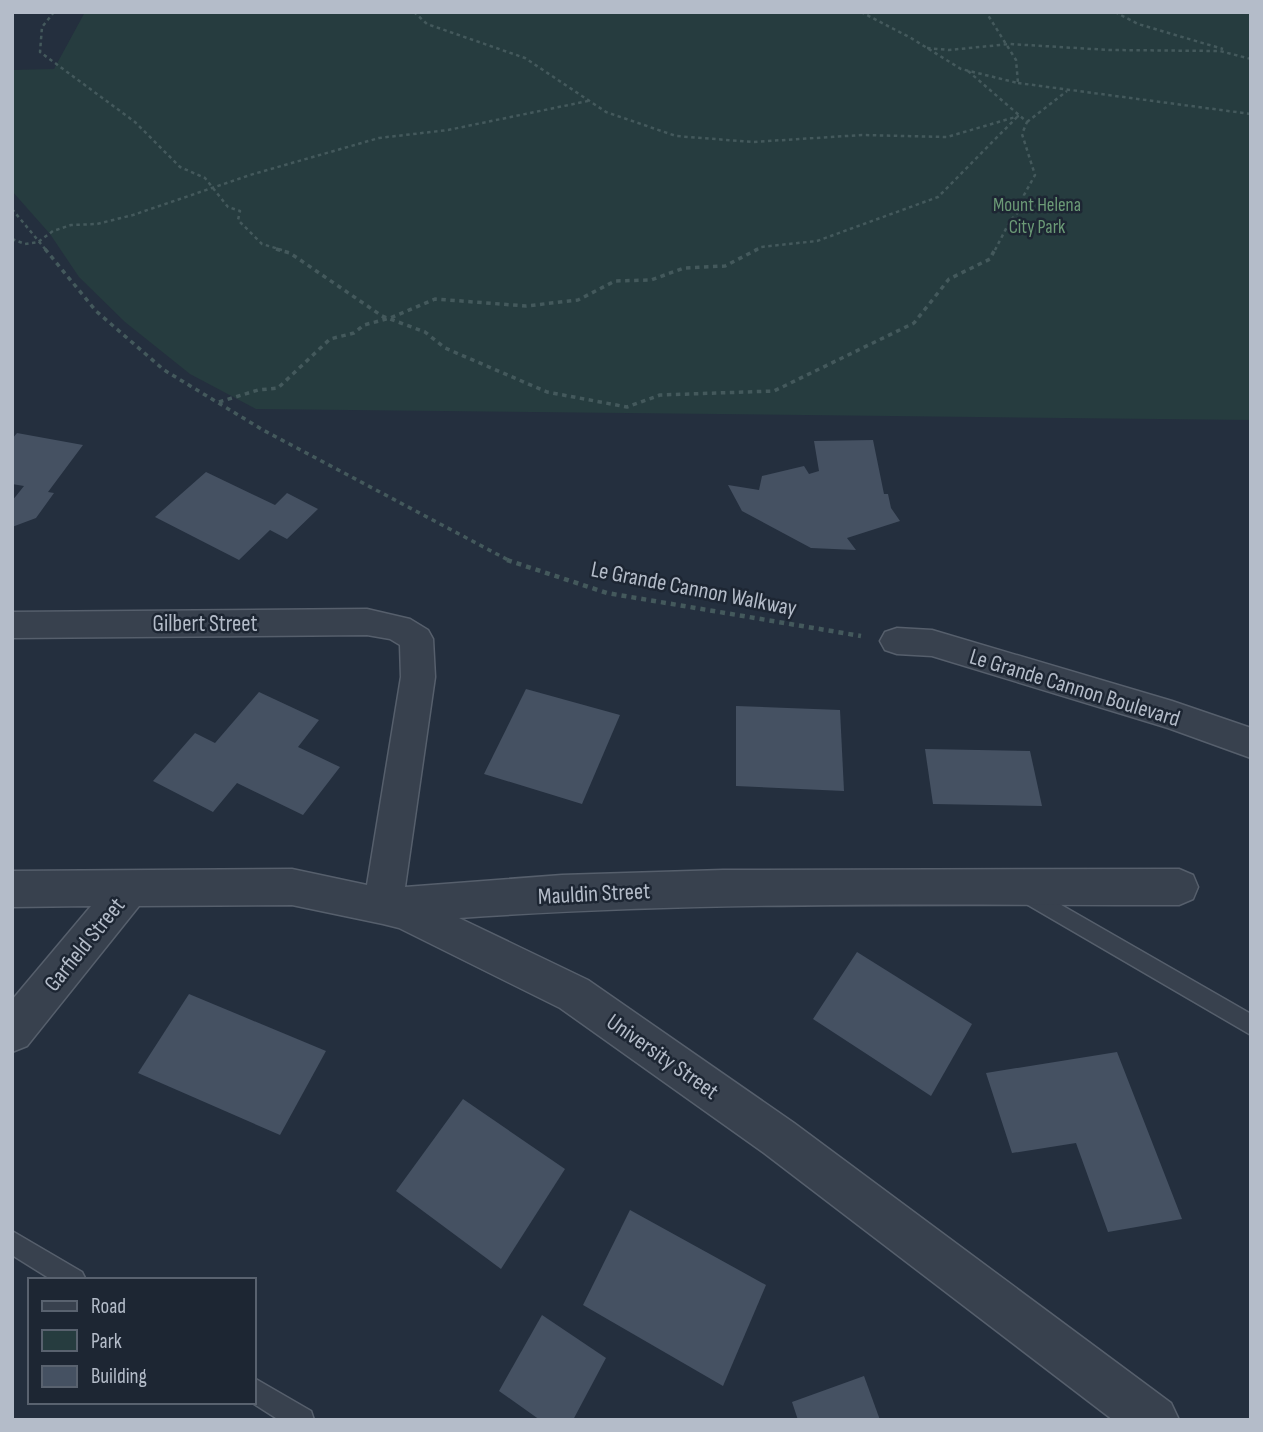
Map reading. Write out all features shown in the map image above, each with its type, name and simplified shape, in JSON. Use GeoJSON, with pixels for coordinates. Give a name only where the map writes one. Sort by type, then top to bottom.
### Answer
{"type":"FeatureCollection","features":[{"type":"Feature","properties":{"kind":"street","name":"Gilbert Street"},"geometry":{"type":"LineString","coordinates":[[12,625],[368,622],[398,628],[416,639],[418,677],[383,906]]}},
{"type":"Feature","properties":{"kind":"street","name":"Le Grande Cannon Boulevard"},"geometry":{"type":"LineString","coordinates":[[897,641],[932,643],[1172,715],[1251,743]]}},
{"type":"Feature","properties":{"kind":"street","name":"Mauldin Street"},"geometry":{"type":"LineString","coordinates":[[12,889],[292,887],[383,906],[562,893],[723,888],[1178,887]]}},
{"type":"Feature","properties":{"kind":"street","name":"Garfield Street"},"geometry":{"type":"LineString","coordinates":[[12,1032],[129,889]]}},
{"type":"Feature","properties":{"kind":"street","name":"University Street"},"geometry":{"type":"LineString","coordinates":[[383,906],[406,912],[574,994],[779,1138],[1154,1420]]}},
{"type":"Feature","properties":{"kind":"lane"},"geometry":{"type":"LineString","coordinates":[[1014,887],[1251,1025]]}},
{"type":"Feature","properties":{"kind":"lane"},"geometry":{"type":"LineString","coordinates":[[12,1242],[71,1278]]}},
{"type":"Feature","properties":{"kind":"lane"},"geometry":{"type":"LineString","coordinates":[[256,1391],[302,1420]]}},
{"type":"Feature","properties":{"kind":"path"},"geometry":{"type":"LineString","coordinates":[[54,12],[43,27],[40,52],[135,122],[180,167],[205,178],[228,207],[240,211],[238,220],[262,244],[290,253],[390,318],[425,332],[445,348],[547,392],[627,407],[660,395],[774,391],[914,323],[949,279],[990,259],[1010,221],[1022,208],[1024,195],[1035,175],[1022,134],[1027,122],[1068,91]]}},
{"type":"Feature","properties":{"kind":"path"},"geometry":{"type":"LineString","coordinates":[[414,12],[427,24],[526,58],[606,113],[676,136],[753,142],[862,135],[947,136],[1019,115]]}},
{"type":"Feature","properties":{"kind":"path"},"geometry":{"type":"LineString","coordinates":[[861,12],[968,71],[1027,122]]}},
{"type":"Feature","properties":{"kind":"path"},"geometry":{"type":"LineString","coordinates":[[986,12],[989,22],[1010,44],[1020,73],[1018,83]]}},
{"type":"Feature","properties":{"kind":"path"},"geometry":{"type":"LineString","coordinates":[[1115,12],[1138,24],[1250,59]]}},
{"type":"Feature","properties":{"kind":"path"},"geometry":{"type":"LineString","coordinates":[[927,48],[949,50],[1010,44],[1109,50],[1220,51],[1250,59]]}},
{"type":"Feature","properties":{"kind":"path"},"geometry":{"type":"LineString","coordinates":[[968,71],[1068,91],[1251,114]]}},
{"type":"Feature","properties":{"kind":"path"},"geometry":{"type":"LineString","coordinates":[[12,239],[25,244],[38,242],[53,231],[71,225],[97,224],[133,215],[296,160],[379,138],[448,131],[589,101]]}},
{"type":"Feature","properties":{"kind":"path"},"geometry":{"type":"LineString","coordinates":[[219,401],[258,390],[278,388],[330,339],[354,333],[364,325],[390,318],[435,299],[526,306],[578,300],[615,281],[651,281],[684,268],[724,266],[761,247],[817,241],[938,197],[1019,115]]}},
{"type":"Feature","properties":{"kind":"path","name":"Le Grande Cannon Walkway"},"geometry":{"type":"LineString","coordinates":[[12,209],[96,311],[164,370],[275,436],[515,564],[607,593],[897,641]]}},
{"type":"Feature","properties":{"kind":"green space","name":"Mount Helena City Park"},"geometry":{"type":"Polygon","coordinates":[[[85,12],[1251,12],[1251,420],[256,409],[190,374],[125,322],[79,277],[50,234],[12,191],[12,70],[54,69],[85,12]]]}},
{"type":"Feature","properties":{"kind":"building"},"geometry":{"type":"Polygon","coordinates":[[[17,433],[83,445],[48,492],[54,493],[36,518],[12,527],[12,501],[24,486],[12,484],[12,439],[17,433]]]}},
{"type":"Feature","properties":{"kind":"building"},"geometry":{"type":"Polygon","coordinates":[[[873,440],[884,494],[888,494],[891,508],[900,521],[847,538],[856,550],[811,548],[742,511],[728,485],[759,490],[762,476],[804,466],[809,474],[819,471],[814,441],[873,440]]]}},
{"type":"Feature","properties":{"kind":"building"},"geometry":{"type":"Polygon","coordinates":[[[206,472],[275,505],[287,493],[318,509],[287,539],[270,530],[239,560],[155,517],[206,472]]]}},
{"type":"Feature","properties":{"kind":"building"},"geometry":{"type":"Polygon","coordinates":[[[526,689],[620,715],[582,804],[484,774],[526,689]]]}},
{"type":"Feature","properties":{"kind":"building"},"geometry":{"type":"Polygon","coordinates":[[[259,692],[319,720],[298,747],[340,767],[303,815],[237,783],[213,812],[153,781],[195,733],[215,743],[259,692]]]}},
{"type":"Feature","properties":{"kind":"building"},"geometry":{"type":"Polygon","coordinates":[[[736,706],[840,710],[844,791],[736,786],[736,706]]]}},
{"type":"Feature","properties":{"kind":"building"},"geometry":{"type":"Polygon","coordinates":[[[925,749],[1030,751],[1042,806],[933,804],[925,749]]]}},
{"type":"Feature","properties":{"kind":"building"},"geometry":{"type":"Polygon","coordinates":[[[857,952],[972,1024],[931,1096],[813,1019],[857,952]]]}},
{"type":"Feature","properties":{"kind":"building"},"geometry":{"type":"Polygon","coordinates":[[[189,994],[326,1051],[280,1135],[138,1073],[189,994]]]}},
{"type":"Feature","properties":{"kind":"building"},"geometry":{"type":"Polygon","coordinates":[[[1117,1052],[1182,1219],[1108,1232],[1076,1143],[1012,1153],[986,1073],[1117,1052]]]}},
{"type":"Feature","properties":{"kind":"building"},"geometry":{"type":"Polygon","coordinates":[[[463,1099],[565,1169],[501,1269],[396,1191],[463,1099]]]}},
{"type":"Feature","properties":{"kind":"building"},"geometry":{"type":"Polygon","coordinates":[[[630,1210],[766,1285],[723,1386],[583,1305],[630,1210]]]}},
{"type":"Feature","properties":{"kind":"building"},"geometry":{"type":"Polygon","coordinates":[[[542,1315],[606,1358],[573,1420],[540,1420],[499,1391],[542,1315]]]}},
{"type":"Feature","properties":{"kind":"building"},"geometry":{"type":"Polygon","coordinates":[[[864,1376],[880,1420],[798,1420],[792,1402],[864,1376]]]}}]}
